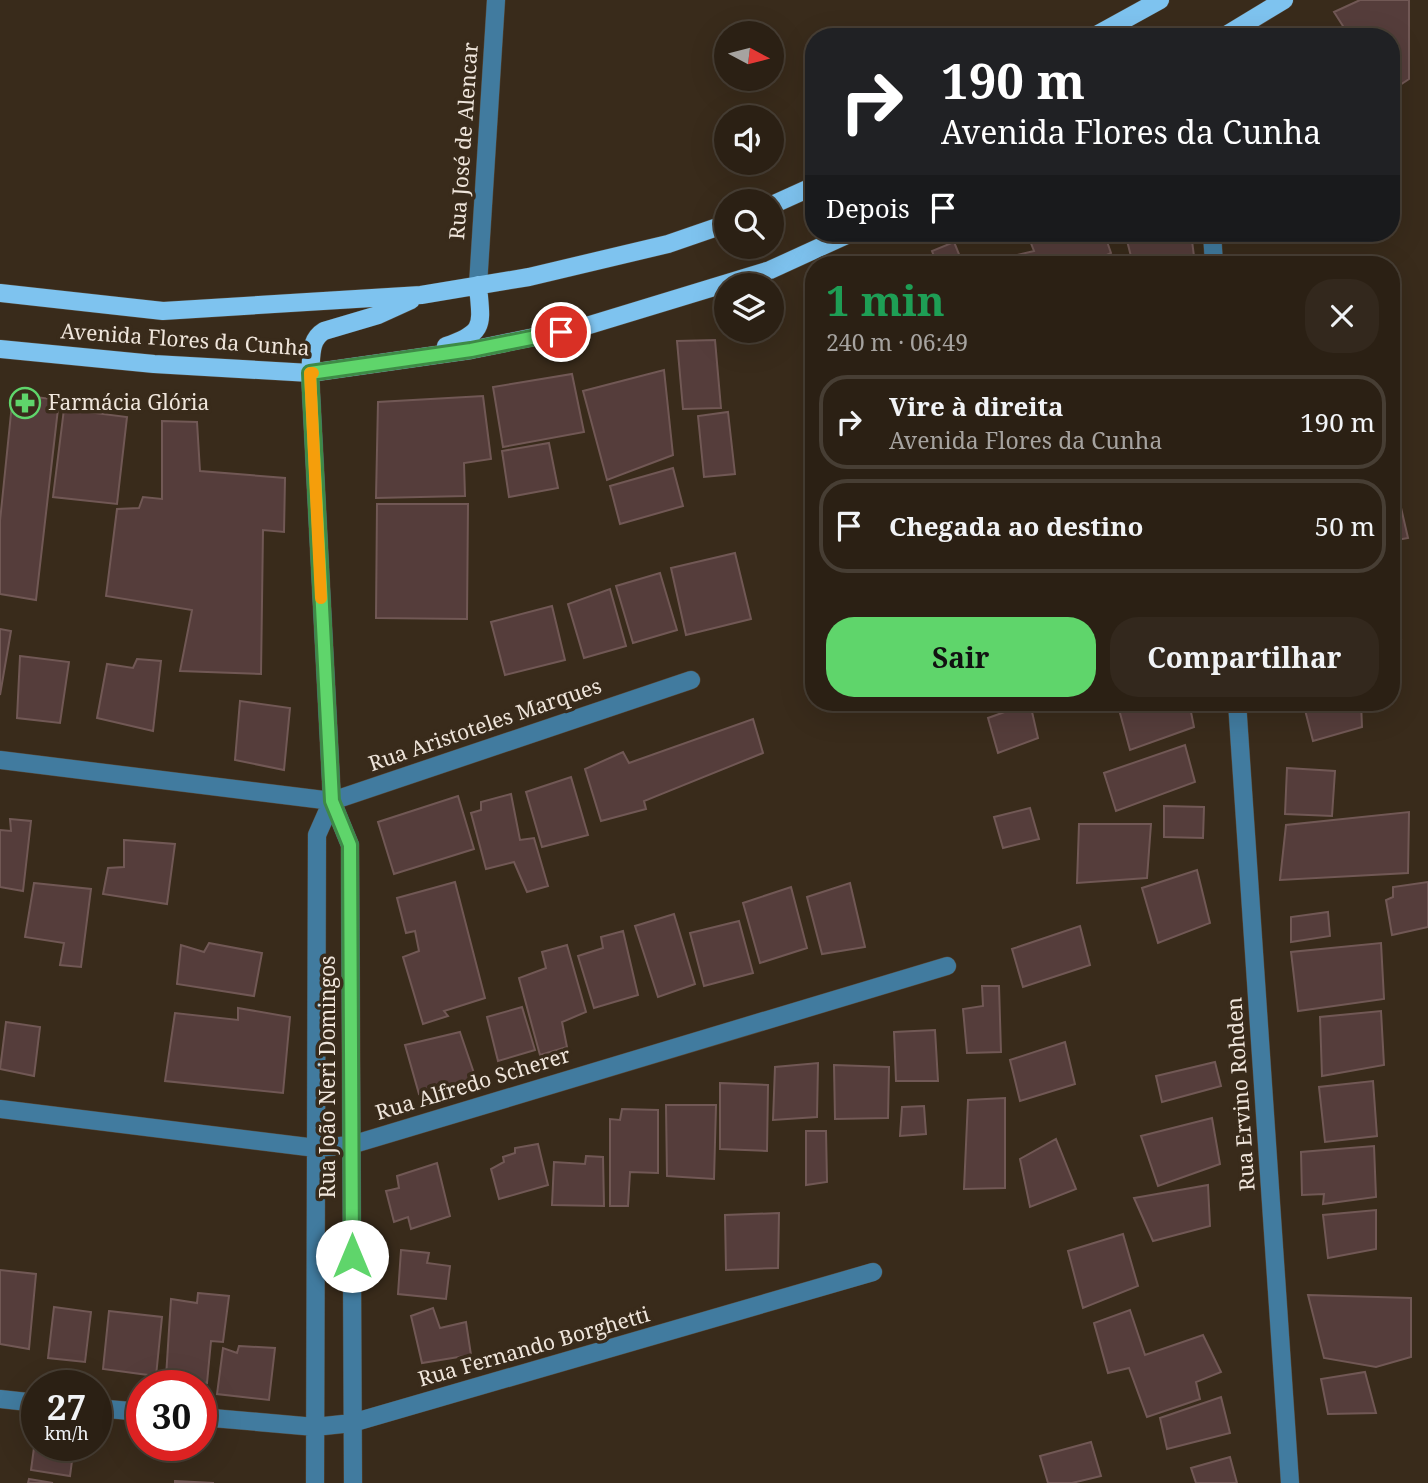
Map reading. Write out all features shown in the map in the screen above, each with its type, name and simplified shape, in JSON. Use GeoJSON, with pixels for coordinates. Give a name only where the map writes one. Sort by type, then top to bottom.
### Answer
{"type":"FeatureCollection","features":[{"type":"Feature","properties":{"kind":"main road"},"geometry":{"type":"LineString","coordinates":[[1109,28],[1160,0]]}},
{"type":"Feature","properties":{"kind":"main road"},"geometry":{"type":"LineString","coordinates":[[1238,28],[1284,0]]}},
{"type":"Feature","properties":{"kind":"main road"},"geometry":{"type":"LineString","coordinates":[[784,200],[805,190]]}},
{"type":"Feature","properties":{"kind":"main road","name":"Avenida Flores da Cunha"},"geometry":{"type":"LineString","coordinates":[[0,293],[163,311],[421,295],[529,277],[668,244],[714,228]]}},
{"type":"Feature","properties":{"kind":"main road","name":"Avenida Flores da Cunha"},"geometry":{"type":"LineString","coordinates":[[0,349],[154,364],[310,373],[471,350],[583,327],[770,270],[831,242]]}},
{"type":"Feature","properties":{"kind":"main road"},"geometry":{"type":"LineString","coordinates":[[410,358],[469,338],[477,330],[480,315],[478,285]]}},
{"type":"Feature","properties":{"kind":"main road"},"geometry":{"type":"LineString","coordinates":[[310,373],[316,336],[324,331],[378,315],[421,295]]}},
{"type":"Feature","properties":{"kind":"street","name":"Rua José de Alencar"},"geometry":{"type":"LineString","coordinates":[[478,285],[496,0]]}},
{"type":"Feature","properties":{"kind":"street","name":"Rua João Neri Domingos"},"geometry":{"type":"LineString","coordinates":[[310,373],[332,801],[350,845],[352,1483]]}},
{"type":"Feature","properties":{"kind":"street","name":"Rua Aristoteles Marques"},"geometry":{"type":"LineString","coordinates":[[0,760],[332,801],[691,680]]}},
{"type":"Feature","properties":{"kind":"street","name":"Rua Ervino Rohden"},"geometry":{"type":"LineString","coordinates":[[1238,711],[1290,1483]]}},
{"type":"Feature","properties":{"kind":"street","name":"Rua João Neri Domingos"},"geometry":{"type":"LineString","coordinates":[[314,1483],[317,835],[332,801]]}},
{"type":"Feature","properties":{"kind":"street","name":"Rua Alfredo Scherer"},"geometry":{"type":"LineString","coordinates":[[0,1109],[316,1148],[351,1145],[947,966]]}},
{"type":"Feature","properties":{"kind":"street","name":"Rua Fernando Borghetti"},"geometry":{"type":"LineString","coordinates":[[217,1418],[315,1427],[352,1423],[873,1272]]}},
{"type":"Feature","properties":{"kind":"street"},"geometry":{"type":"LineString","coordinates":[[0,1399],[21,1401]]}},
{"type":"Feature","properties":{"kind":"building"},"geometry":{"type":"Polygon","coordinates":[[[1360,0],[1409,0],[1409,79],[1400,85],[1400,28],[1344,28],[1334,12],[1360,0]]]}},
{"type":"Feature","properties":{"kind":"building"},"geometry":{"type":"Polygon","coordinates":[[[954,242],[960,256],[934,256],[932,251],[954,242]]]}},
{"type":"Feature","properties":{"kind":"building"},"geometry":{"type":"Polygon","coordinates":[[[1030,242],[1107,242],[1111,253],[1104,256],[1012,256],[1034,251],[1030,242]]]}},
{"type":"Feature","properties":{"kind":"building"},"geometry":{"type":"Polygon","coordinates":[[[1127,242],[1192,242],[1194,256],[1131,256],[1127,242]]]}},
{"type":"Feature","properties":{"kind":"building"},"geometry":{"type":"Polygon","coordinates":[[[714,340],[721,408],[683,409],[677,341],[714,340]]]}},
{"type":"Feature","properties":{"kind":"building"},"geometry":{"type":"Polygon","coordinates":[[[664,370],[673,455],[607,480],[583,391],[664,370]]]}},
{"type":"Feature","properties":{"kind":"building"},"geometry":{"type":"Polygon","coordinates":[[[572,374],[584,432],[503,447],[493,387],[572,374]]]}},
{"type":"Feature","properties":{"kind":"building"},"geometry":{"type":"Polygon","coordinates":[[[13,394],[59,400],[36,600],[0,594],[0,521],[13,394]]]}},
{"type":"Feature","properties":{"kind":"building"},"geometry":{"type":"Polygon","coordinates":[[[483,396],[491,459],[464,463],[465,496],[376,498],[378,402],[483,396]]]}},
{"type":"Feature","properties":{"kind":"building"},"geometry":{"type":"Polygon","coordinates":[[[64,409],[127,417],[117,504],[53,497],[64,409]]]}},
{"type":"Feature","properties":{"kind":"building"},"geometry":{"type":"Polygon","coordinates":[[[728,412],[735,474],[704,477],[698,416],[728,412]]]}},
{"type":"Feature","properties":{"kind":"building"},"geometry":{"type":"Polygon","coordinates":[[[162,421],[197,422],[200,471],[285,478],[284,532],[263,530],[261,674],[180,671],[192,610],[106,596],[117,509],[139,508],[143,497],[162,499],[162,421]]]}},
{"type":"Feature","properties":{"kind":"building"},"geometry":{"type":"Polygon","coordinates":[[[549,443],[558,488],[509,497],[502,451],[549,443]]]}},
{"type":"Feature","properties":{"kind":"building"},"geometry":{"type":"Polygon","coordinates":[[[673,468],[683,506],[620,524],[610,486],[673,468]]]}},
{"type":"Feature","properties":{"kind":"building"},"geometry":{"type":"Polygon","coordinates":[[[1400,503],[1408,538],[1400,539],[1400,503]]]}},
{"type":"Feature","properties":{"kind":"building"},"geometry":{"type":"Polygon","coordinates":[[[377,504],[468,504],[467,619],[376,618],[377,504]]]}},
{"type":"Feature","properties":{"kind":"building"},"geometry":{"type":"Polygon","coordinates":[[[735,553],[751,619],[686,635],[671,568],[735,553]]]}},
{"type":"Feature","properties":{"kind":"building"},"geometry":{"type":"Polygon","coordinates":[[[660,573],[677,630],[633,643],[616,586],[660,573]]]}},
{"type":"Feature","properties":{"kind":"building"},"geometry":{"type":"Polygon","coordinates":[[[610,589],[626,646],[584,658],[568,604],[610,589]]]}},
{"type":"Feature","properties":{"kind":"building"},"geometry":{"type":"Polygon","coordinates":[[[552,606],[565,660],[505,675],[491,622],[552,606]]]}},
{"type":"Feature","properties":{"kind":"building"},"geometry":{"type":"Polygon","coordinates":[[[0,629],[11,631],[0,695],[0,629]]]}},
{"type":"Feature","properties":{"kind":"building"},"geometry":{"type":"Polygon","coordinates":[[[20,656],[69,662],[60,723],[17,718],[20,656]]]}},
{"type":"Feature","properties":{"kind":"building"},"geometry":{"type":"Polygon","coordinates":[[[137,659],[161,661],[153,731],[97,718],[107,664],[133,668],[137,659]]]}},
{"type":"Feature","properties":{"kind":"building"},"geometry":{"type":"Polygon","coordinates":[[[240,701],[290,708],[284,770],[235,760],[240,701]]]}},
{"type":"Feature","properties":{"kind":"building"},"geometry":{"type":"Polygon","coordinates":[[[1008,711],[1032,711],[1038,738],[998,753],[988,718],[1008,711]]]}},
{"type":"Feature","properties":{"kind":"building"},"geometry":{"type":"Polygon","coordinates":[[[1119,711],[1191,711],[1194,727],[1130,750],[1119,711]]]}},
{"type":"Feature","properties":{"kind":"building"},"geometry":{"type":"Polygon","coordinates":[[[1305,711],[1361,711],[1362,727],[1313,741],[1305,711]]]}},
{"type":"Feature","properties":{"kind":"building"},"geometry":{"type":"Polygon","coordinates":[[[753,719],[763,753],[644,801],[646,809],[601,821],[585,769],[623,752],[629,763],[753,719]]]}},
{"type":"Feature","properties":{"kind":"building"},"geometry":{"type":"Polygon","coordinates":[[[1185,745],[1195,782],[1116,811],[1104,773],[1185,745]]]}},
{"type":"Feature","properties":{"kind":"building"},"geometry":{"type":"Polygon","coordinates":[[[1287,768],[1335,771],[1332,816],[1285,814],[1287,768]]]}},
{"type":"Feature","properties":{"kind":"building"},"geometry":{"type":"Polygon","coordinates":[[[571,777],[588,835],[542,847],[526,792],[571,777]]]}},
{"type":"Feature","properties":{"kind":"building"},"geometry":{"type":"Polygon","coordinates":[[[511,794],[520,840],[534,838],[548,886],[527,892],[514,862],[486,869],[471,813],[481,810],[481,802],[511,794]]]}},
{"type":"Feature","properties":{"kind":"building"},"geometry":{"type":"Polygon","coordinates":[[[458,796],[474,849],[394,874],[378,822],[458,796]]]}},
{"type":"Feature","properties":{"kind":"building"},"geometry":{"type":"Polygon","coordinates":[[[1164,806],[1204,807],[1203,838],[1164,837],[1164,806]]]}},
{"type":"Feature","properties":{"kind":"building"},"geometry":{"type":"Polygon","coordinates":[[[1030,808],[1039,839],[1003,848],[994,817],[1030,808]]]}},
{"type":"Feature","properties":{"kind":"building"},"geometry":{"type":"Polygon","coordinates":[[[1409,812],[1408,873],[1280,880],[1286,825],[1409,812]]]}},
{"type":"Feature","properties":{"kind":"building"},"geometry":{"type":"Polygon","coordinates":[[[10,819],[31,821],[23,891],[0,887],[0,830],[11,831],[10,819]]]}},
{"type":"Feature","properties":{"kind":"building"},"geometry":{"type":"Polygon","coordinates":[[[1079,824],[1151,824],[1147,878],[1077,883],[1079,824]]]}},
{"type":"Feature","properties":{"kind":"building"},"geometry":{"type":"Polygon","coordinates":[[[124,840],[175,844],[167,904],[103,894],[108,868],[124,867],[124,840]]]}},
{"type":"Feature","properties":{"kind":"building"},"geometry":{"type":"Polygon","coordinates":[[[1197,870],[1210,923],[1158,943],[1142,888],[1197,870]]]}},
{"type":"Feature","properties":{"kind":"building"},"geometry":{"type":"Polygon","coordinates":[[[455,882],[485,998],[444,1011],[448,1016],[423,1024],[403,957],[419,951],[415,931],[406,933],[397,898],[455,882]]]}},
{"type":"Feature","properties":{"kind":"building"},"geometry":{"type":"Polygon","coordinates":[[[1428,882],[1428,927],[1392,935],[1386,900],[1393,897],[1393,887],[1428,882]]]}},
{"type":"Feature","properties":{"kind":"building"},"geometry":{"type":"Polygon","coordinates":[[[34,883],[91,889],[81,967],[60,965],[64,943],[25,937],[34,883]]]}},
{"type":"Feature","properties":{"kind":"building"},"geometry":{"type":"Polygon","coordinates":[[[850,883],[865,947],[822,954],[807,897],[850,883]]]}},
{"type":"Feature","properties":{"kind":"building"},"geometry":{"type":"Polygon","coordinates":[[[791,887],[807,948],[760,963],[743,903],[791,887]]]}},
{"type":"Feature","properties":{"kind":"building"},"geometry":{"type":"Polygon","coordinates":[[[1328,912],[1330,936],[1291,942],[1291,917],[1328,912]]]}},
{"type":"Feature","properties":{"kind":"building"},"geometry":{"type":"Polygon","coordinates":[[[674,914],[695,984],[658,997],[635,926],[674,914]]]}},
{"type":"Feature","properties":{"kind":"building"},"geometry":{"type":"Polygon","coordinates":[[[739,921],[753,973],[704,986],[690,933],[739,921]]]}},
{"type":"Feature","properties":{"kind":"building"},"geometry":{"type":"Polygon","coordinates":[[[1080,926],[1090,965],[1023,987],[1012,949],[1080,926]]]}},
{"type":"Feature","properties":{"kind":"building"},"geometry":{"type":"Polygon","coordinates":[[[623,931],[638,995],[594,1008],[578,956],[603,948],[601,937],[623,931]]]}},
{"type":"Feature","properties":{"kind":"building"},"geometry":{"type":"Polygon","coordinates":[[[209,943],[262,953],[254,996],[177,984],[181,945],[204,952],[209,943]]]}},
{"type":"Feature","properties":{"kind":"building"},"geometry":{"type":"Polygon","coordinates":[[[1381,943],[1384,999],[1298,1011],[1291,952],[1381,943]]]}},
{"type":"Feature","properties":{"kind":"building"},"geometry":{"type":"Polygon","coordinates":[[[567,945],[586,1012],[562,1022],[567,1047],[540,1055],[519,978],[546,968],[542,952],[567,945]]]}},
{"type":"Feature","properties":{"kind":"building"},"geometry":{"type":"Polygon","coordinates":[[[982,986],[999,986],[1001,1052],[967,1053],[963,1009],[983,1006],[982,986]]]}},
{"type":"Feature","properties":{"kind":"building"},"geometry":{"type":"Polygon","coordinates":[[[522,1007],[535,1050],[498,1061],[487,1017],[522,1007]]]}},
{"type":"Feature","properties":{"kind":"building"},"geometry":{"type":"Polygon","coordinates":[[[238,1008],[290,1017],[283,1093],[165,1081],[175,1013],[238,1020],[238,1008]]]}},
{"type":"Feature","properties":{"kind":"building"},"geometry":{"type":"Polygon","coordinates":[[[1381,1011],[1384,1065],[1322,1076],[1320,1017],[1381,1011]]]}},
{"type":"Feature","properties":{"kind":"building"},"geometry":{"type":"Polygon","coordinates":[[[6,1022],[40,1027],[34,1076],[0,1069],[6,1022]]]}},
{"type":"Feature","properties":{"kind":"building"},"geometry":{"type":"Polygon","coordinates":[[[935,1030],[938,1081],[896,1081],[894,1032],[935,1030]]]}},
{"type":"Feature","properties":{"kind":"building"},"geometry":{"type":"Polygon","coordinates":[[[460,1032],[476,1079],[419,1094],[405,1045],[460,1032]]]}},
{"type":"Feature","properties":{"kind":"building"},"geometry":{"type":"Polygon","coordinates":[[[1065,1042],[1075,1084],[1020,1101],[1010,1060],[1065,1042]]]}},
{"type":"Feature","properties":{"kind":"building"},"geometry":{"type":"Polygon","coordinates":[[[1215,1062],[1221,1086],[1162,1102],[1156,1076],[1215,1062]]]}},
{"type":"Feature","properties":{"kind":"building"},"geometry":{"type":"Polygon","coordinates":[[[818,1063],[817,1117],[773,1120],[775,1067],[818,1063]]]}},
{"type":"Feature","properties":{"kind":"building"},"geometry":{"type":"Polygon","coordinates":[[[834,1065],[889,1067],[888,1118],[835,1119],[834,1065]]]}},
{"type":"Feature","properties":{"kind":"building"},"geometry":{"type":"Polygon","coordinates":[[[1373,1081],[1377,1136],[1325,1142],[1319,1087],[1373,1081]]]}},
{"type":"Feature","properties":{"kind":"building"},"geometry":{"type":"Polygon","coordinates":[[[720,1083],[768,1085],[767,1151],[720,1149],[720,1083]]]}},
{"type":"Feature","properties":{"kind":"building"},"geometry":{"type":"Polygon","coordinates":[[[1005,1098],[1005,1188],[964,1189],[968,1100],[1005,1098]]]}},
{"type":"Feature","properties":{"kind":"building"},"geometry":{"type":"Polygon","coordinates":[[[666,1105],[716,1105],[714,1179],[667,1176],[666,1105]]]}},
{"type":"Feature","properties":{"kind":"building"},"geometry":{"type":"Polygon","coordinates":[[[924,1106],[926,1134],[900,1136],[902,1107],[924,1106]]]}},
{"type":"Feature","properties":{"kind":"building"},"geometry":{"type":"Polygon","coordinates":[[[622,1109],[658,1110],[658,1173],[630,1172],[628,1206],[610,1206],[610,1119],[620,1120],[622,1109]]]}},
{"type":"Feature","properties":{"kind":"building"},"geometry":{"type":"Polygon","coordinates":[[[1212,1118],[1220,1164],[1158,1186],[1141,1136],[1212,1118]]]}},
{"type":"Feature","properties":{"kind":"building"},"geometry":{"type":"Polygon","coordinates":[[[806,1131],[826,1131],[827,1182],[806,1185],[806,1131]]]}},
{"type":"Feature","properties":{"kind":"building"},"geometry":{"type":"Polygon","coordinates":[[[1056,1139],[1076,1189],[1030,1207],[1020,1159],[1056,1139]]]}},
{"type":"Feature","properties":{"kind":"building"},"geometry":{"type":"Polygon","coordinates":[[[538,1144],[548,1185],[499,1199],[491,1169],[504,1162],[503,1157],[515,1153],[515,1148],[538,1144]]]}},
{"type":"Feature","properties":{"kind":"building"},"geometry":{"type":"Polygon","coordinates":[[[1374,1146],[1376,1197],[1323,1204],[1324,1194],[1302,1195],[1301,1152],[1374,1146]]]}},
{"type":"Feature","properties":{"kind":"building"},"geometry":{"type":"Polygon","coordinates":[[[586,1156],[603,1157],[604,1206],[552,1205],[554,1162],[585,1164],[586,1156]]]}},
{"type":"Feature","properties":{"kind":"building"},"geometry":{"type":"Polygon","coordinates":[[[437,1163],[450,1216],[411,1229],[408,1217],[394,1222],[386,1191],[399,1188],[397,1176],[437,1163]]]}},
{"type":"Feature","properties":{"kind":"building"},"geometry":{"type":"Polygon","coordinates":[[[1208,1185],[1210,1226],[1153,1241],[1134,1198],[1208,1185]]]}},
{"type":"Feature","properties":{"kind":"building"},"geometry":{"type":"Polygon","coordinates":[[[1376,1210],[1376,1249],[1328,1258],[1323,1215],[1376,1210]]]}},
{"type":"Feature","properties":{"kind":"building"},"geometry":{"type":"Polygon","coordinates":[[[779,1213],[778,1268],[726,1270],[725,1215],[779,1213]]]}},
{"type":"Feature","properties":{"kind":"building"},"geometry":{"type":"Polygon","coordinates":[[[1123,1234],[1138,1286],[1083,1308],[1068,1251],[1123,1234]]]}},
{"type":"Feature","properties":{"kind":"building"},"geometry":{"type":"Polygon","coordinates":[[[401,1250],[429,1253],[427,1263],[450,1266],[446,1299],[398,1294],[401,1250]]]}},
{"type":"Feature","properties":{"kind":"building"},"geometry":{"type":"Polygon","coordinates":[[[0,1270],[36,1274],[29,1349],[0,1344],[0,1270]]]}},
{"type":"Feature","properties":{"kind":"building"},"geometry":{"type":"Polygon","coordinates":[[[198,1293],[229,1296],[223,1342],[211,1341],[208,1370],[166,1370],[171,1299],[197,1303],[198,1293]]]}},
{"type":"Feature","properties":{"kind":"building"},"geometry":{"type":"Polygon","coordinates":[[[1308,1295],[1411,1298],[1411,1357],[1376,1367],[1324,1358],[1308,1295]]]}},
{"type":"Feature","properties":{"kind":"building"},"geometry":{"type":"Polygon","coordinates":[[[54,1307],[91,1312],[85,1362],[48,1358],[54,1307]]]}},
{"type":"Feature","properties":{"kind":"building"},"geometry":{"type":"Polygon","coordinates":[[[433,1308],[440,1328],[466,1322],[471,1355],[422,1363],[411,1316],[433,1308]]]}},
{"type":"Feature","properties":{"kind":"building"},"geometry":{"type":"Polygon","coordinates":[[[1130,1310],[1145,1355],[1203,1335],[1221,1372],[1196,1382],[1200,1399],[1147,1417],[1129,1368],[1108,1373],[1094,1323],[1130,1310]]]}},
{"type":"Feature","properties":{"kind":"building"},"geometry":{"type":"Polygon","coordinates":[[[109,1311],[162,1317],[157,1370],[126,1372],[103,1369],[109,1311]]]}},
{"type":"Feature","properties":{"kind":"building"},"geometry":{"type":"Polygon","coordinates":[[[239,1346],[275,1348],[269,1400],[217,1394],[223,1348],[237,1353],[239,1346]]]}},
{"type":"Feature","properties":{"kind":"building"},"geometry":{"type":"Polygon","coordinates":[[[1365,1372],[1376,1413],[1328,1414],[1321,1379],[1365,1372]]]}},
{"type":"Feature","properties":{"kind":"building"},"geometry":{"type":"Polygon","coordinates":[[[1221,1397],[1230,1433],[1167,1449],[1160,1418],[1221,1397]]]}},
{"type":"Feature","properties":{"kind":"building"},"geometry":{"type":"Polygon","coordinates":[[[1091,1442],[1101,1476],[1072,1483],[1048,1483],[1040,1456],[1091,1442]]]}},
{"type":"Feature","properties":{"kind":"building"},"geometry":{"type":"Polygon","coordinates":[[[1230,1457],[1237,1483],[1196,1483],[1191,1468],[1230,1457]]]}},
{"type":"Feature","properties":{"kind":"building"},"geometry":{"type":"Polygon","coordinates":[[[32,1461],[72,1461],[70,1476],[31,1470],[32,1461]]]}},
{"type":"Feature","properties":{"kind":"building"},"geometry":{"type":"Polygon","coordinates":[[[29,1479],[53,1483],[28,1483],[29,1479]]]}},
{"type":"Feature","properties":{"kind":"building"},"geometry":{"type":"Polygon","coordinates":[[[175,1481],[214,1483],[175,1483],[175,1481]]]}},
{"type":"Feature","properties":{"kind":"slow traffic"},"geometry":{"type":"LineString","coordinates":[[313,373],[310,373],[321,598]]}},
{"type":"Feature","properties":{"kind":"place","name":"Farmácia Glória"},"geometry":{"type":"Point","coordinates":[25,403]}},
{"type":"Feature","properties":{"kind":"route"},"geometry":{"type":"LineString","coordinates":[[352,1256],[350,845],[332,801],[310,373],[471,350],[561,332]]}}]}
